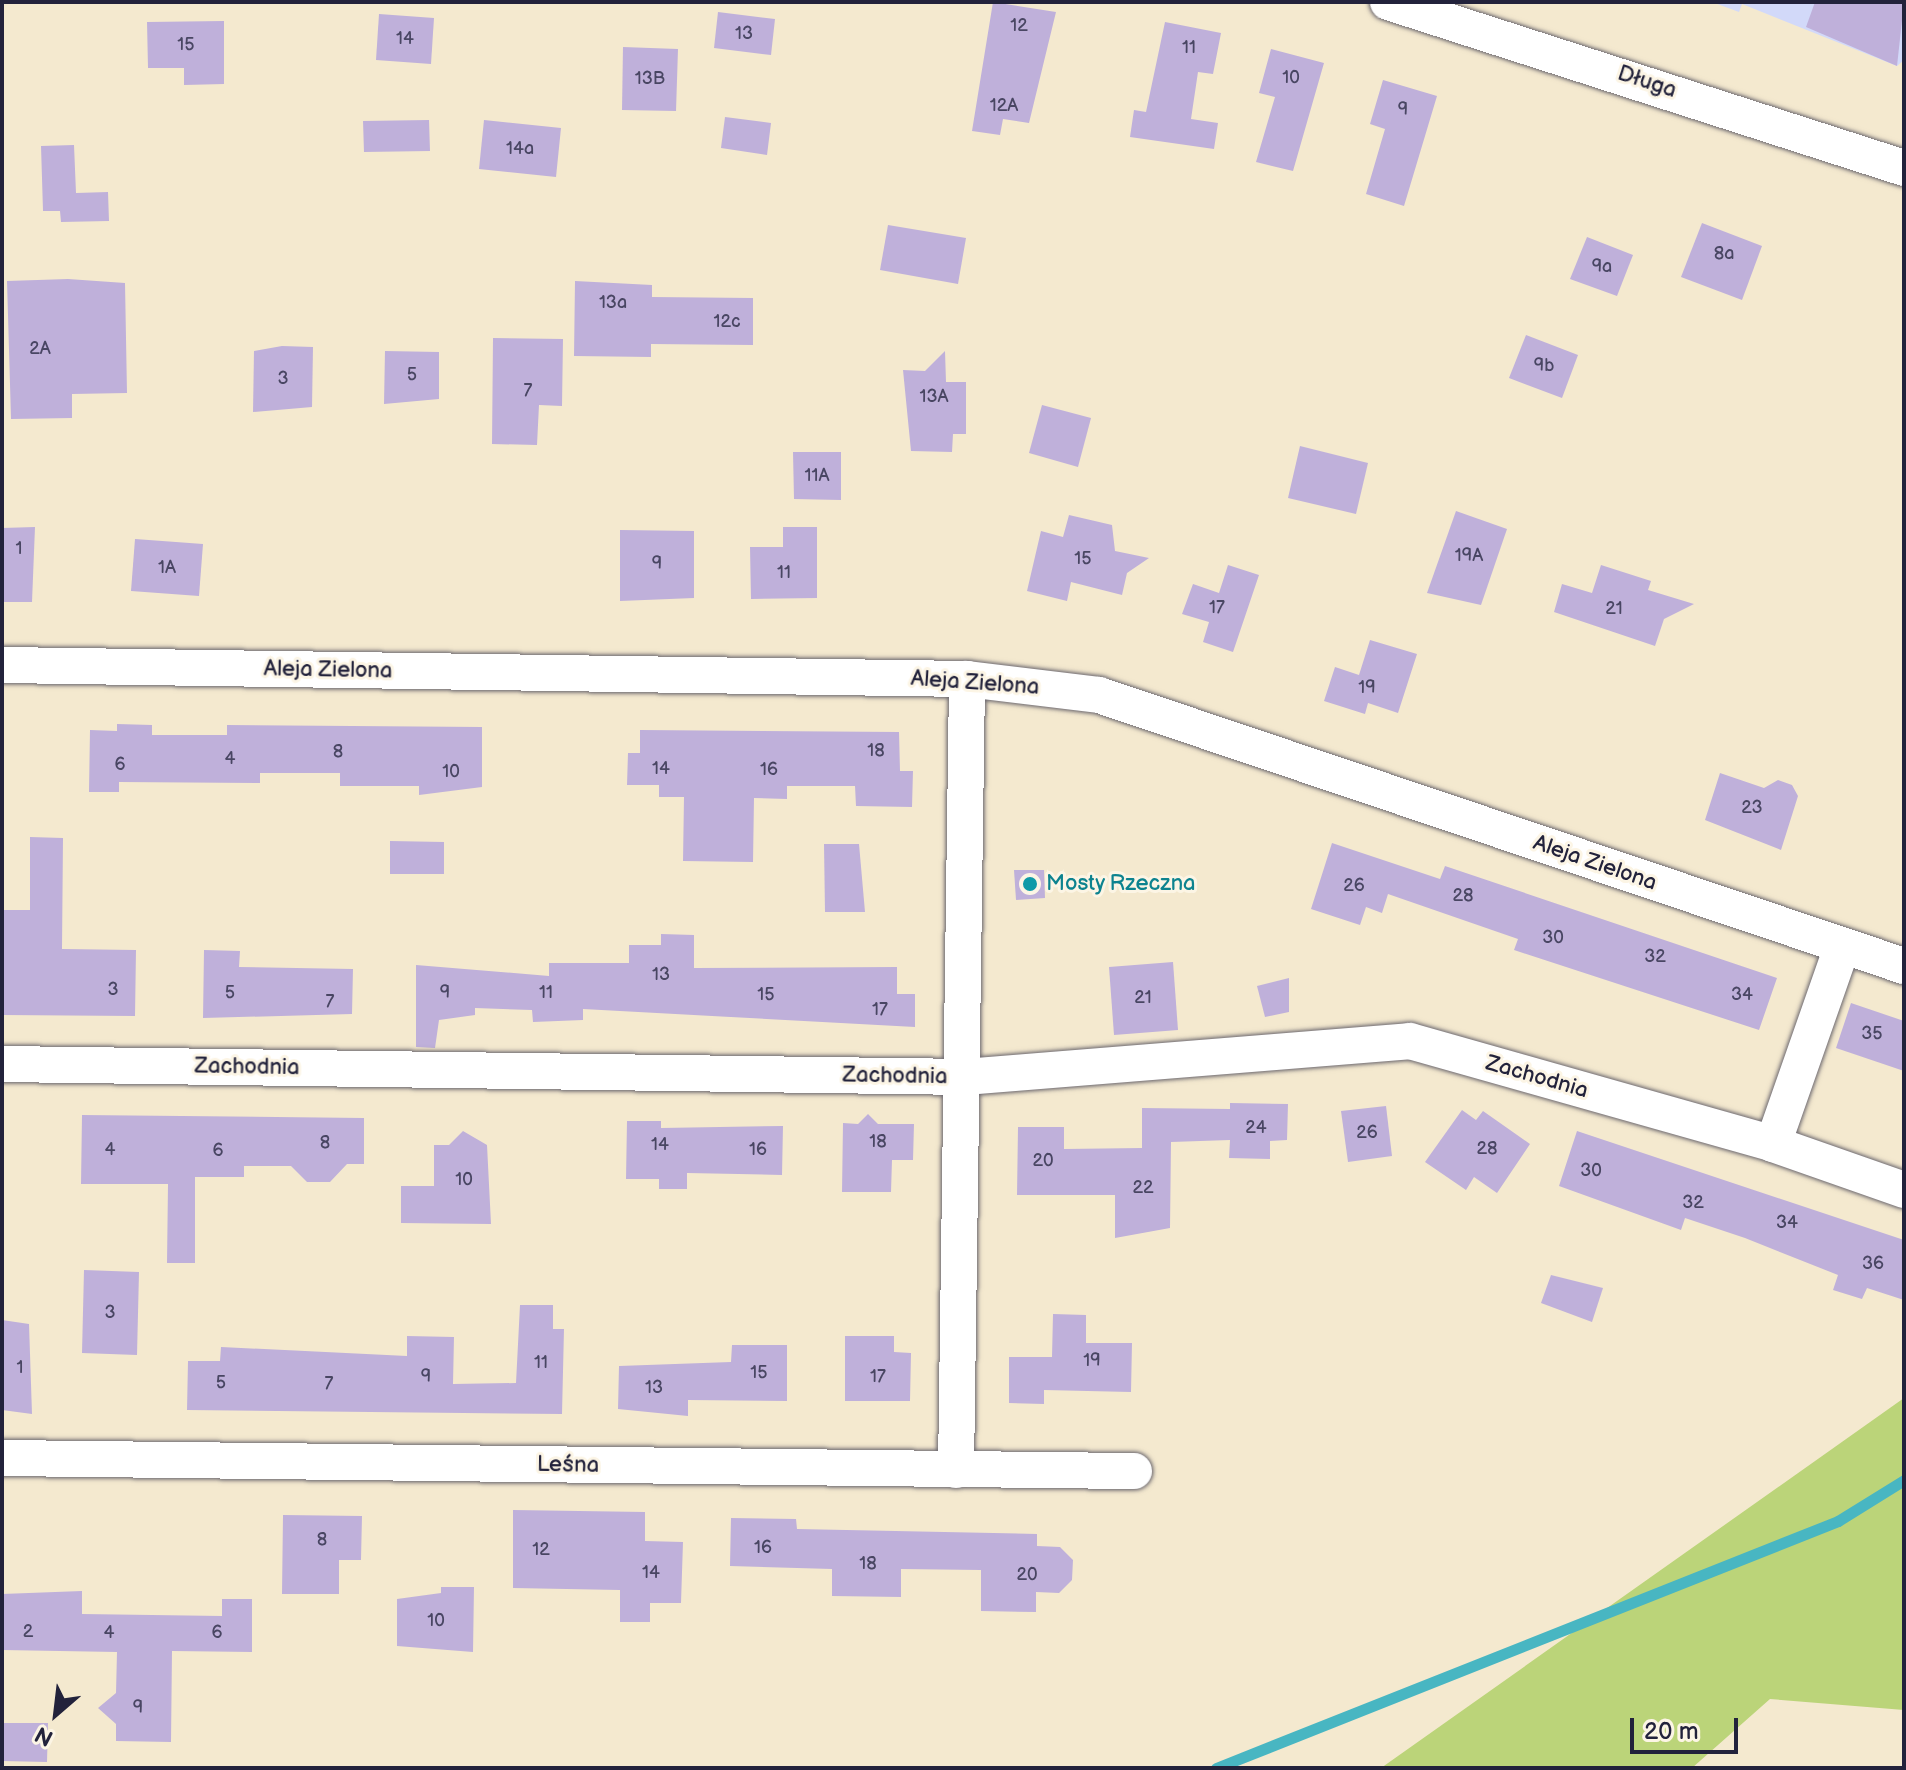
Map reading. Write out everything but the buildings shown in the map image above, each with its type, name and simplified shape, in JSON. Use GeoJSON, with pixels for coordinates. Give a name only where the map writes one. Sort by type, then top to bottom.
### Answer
{"type":"FeatureCollection","features":[{"type":"Feature","properties":{"kind":"street","name":"Długa"},"geometry":{"type":"LineString","coordinates":[[1388,2],[1904,168]]}},
{"type":"Feature","properties":{"kind":"street","name":"Aleja Zielona"},"geometry":{"type":"LineString","coordinates":[[2,665],[967,679],[1099,695],[1904,966]]}},
{"type":"Feature","properties":{"kind":"street"},"geometry":{"type":"LineString","coordinates":[[956,1470],[964,1077],[967,679]]}},
{"type":"Feature","properties":{"kind":"street"},"geometry":{"type":"LineString","coordinates":[[1773,1144],[1842,947]]}},
{"type":"Feature","properties":{"kind":"street","name":"Zachodnia"},"geometry":{"type":"LineString","coordinates":[[2,1064],[964,1077],[1410,1041],[1773,1144],[1904,1190]]}},
{"type":"Feature","properties":{"kind":"street","name":"Leśna"},"geometry":{"type":"LineString","coordinates":[[2,1458],[1134,1471]]}},
{"type":"Feature","properties":{"kind":"shaded area"},"geometry":{"type":"Polygon","coordinates":[[[1712,2],[1904,2],[1904,60],[1897,66],[1742,4],[1739,12],[1712,2]]]}},
{"type":"Feature","properties":{"kind":"green space"},"geometry":{"type":"Polygon","coordinates":[[[1904,1398],[1904,1710],[1770,1699],[1692,1768],[1381,1768],[1904,1398]]]}},
{"type":"Feature","properties":{"kind":"waterway"},"geometry":{"type":"LineString","coordinates":[[1216,1768],[1838,1521],[1904,1480]]}},
{"type":"Feature","properties":{"kind":"place","name":"Mosty Rzeczna"},"geometry":{"type":"Point","coordinates":[1030,884]}}]}
